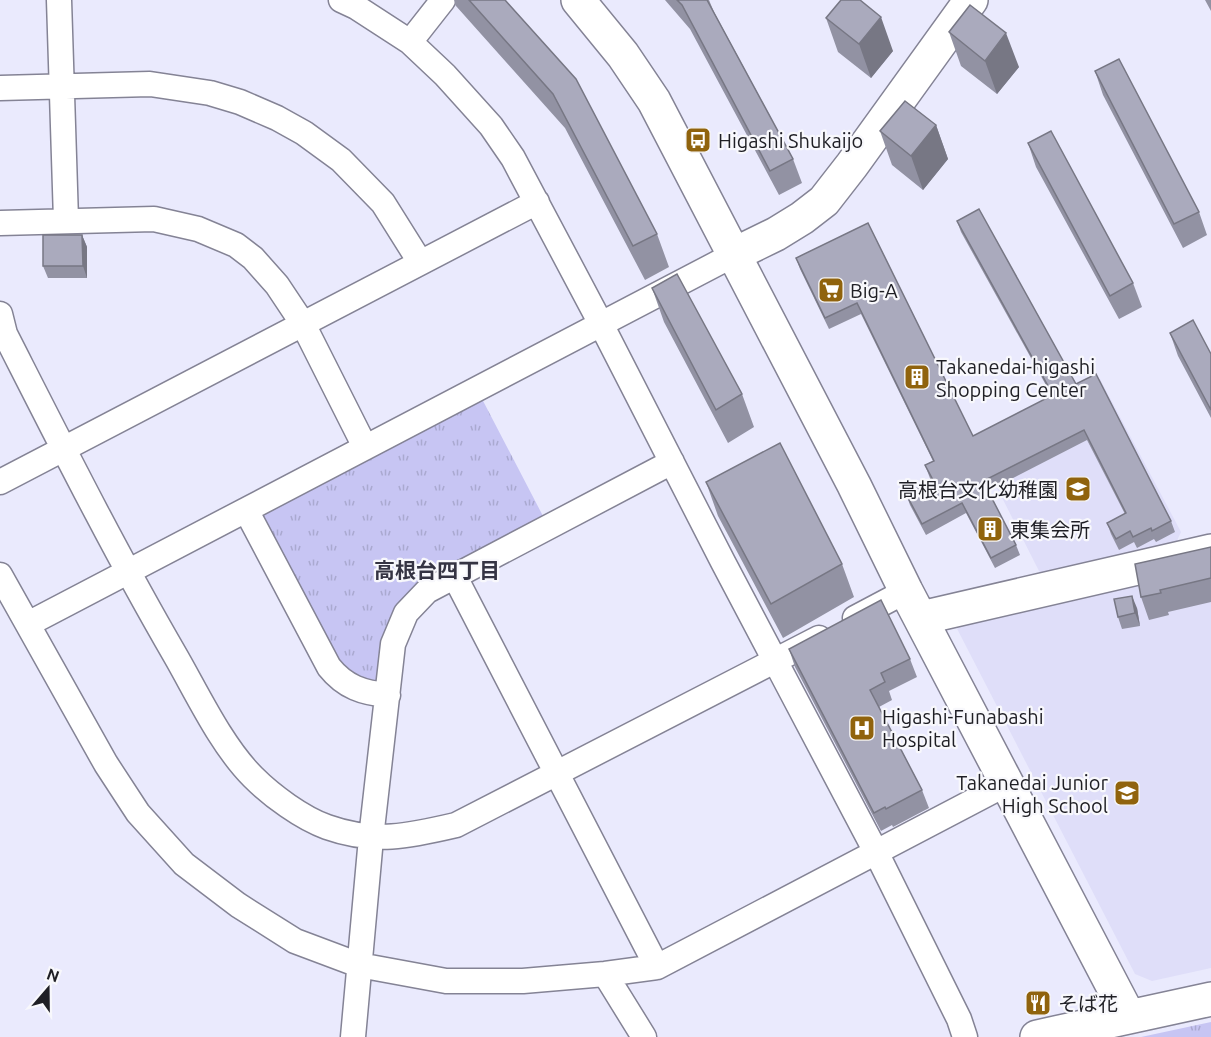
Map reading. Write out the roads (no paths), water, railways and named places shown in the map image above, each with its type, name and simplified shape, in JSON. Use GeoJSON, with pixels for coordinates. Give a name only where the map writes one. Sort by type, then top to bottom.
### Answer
{"type":"FeatureCollection","features":[{"type":"Feature","properties":{"kind":"street"},"geometry":{"type":"LineString","coordinates":[[59,0],[66,220]]}},
{"type":"Feature","properties":{"kind":"street"},"geometry":{"type":"LineString","coordinates":[[341,0],[356,7],[410,42],[445,75],[491,126],[513,158],[876,852],[959,1019],[965,1037]]}},
{"type":"Feature","properties":{"kind":"street"},"geometry":{"type":"LineString","coordinates":[[410,42],[443,0]]}},
{"type":"Feature","properties":{"kind":"street"},"geometry":{"type":"LineString","coordinates":[[578,0],[623,55],[654,101],[735,254],[1006,784],[1129,1017]]}},
{"type":"Feature","properties":{"kind":"street"},"geometry":{"type":"LineString","coordinates":[[28,624],[776,234],[802,218],[824,201],[852,165],[971,0]]}},
{"type":"Feature","properties":{"kind":"street"},"geometry":{"type":"LineString","coordinates":[[0,88],[150,84],[179,87],[240,102],[304,133],[341,160],[383,203],[420,262]]}},
{"type":"Feature","properties":{"kind":"street"},"geometry":{"type":"LineString","coordinates":[[0,482],[537,202]]}},
{"type":"Feature","properties":{"kind":"street"},"geometry":{"type":"LineString","coordinates":[[0,223],[154,219],[177,223],[236,245],[253,258],[277,285],[303,324],[365,447]]}},
{"type":"Feature","properties":{"kind":"street"},"geometry":{"type":"LineString","coordinates":[[0,314],[5,334],[127,572],[221,736],[252,776],[285,804],[326,827],[371,838],[412,835],[456,825],[555,772],[776,661],[913,604],[1211,551]]}},
{"type":"Feature","properties":{"kind":"street"},"geometry":{"type":"LineString","coordinates":[[353,1037],[371,838],[393,644],[406,613],[427,591],[672,462]]}},
{"type":"Feature","properties":{"kind":"street"},"geometry":{"type":"LineString","coordinates":[[246,510],[329,667],[353,689],[388,695]]}},
{"type":"Feature","properties":{"kind":"street"},"geometry":{"type":"LineString","coordinates":[[0,575],[112,774],[138,813],[184,864],[237,905],[295,941],[359,965],[446,981],[523,981],[657,967],[1006,784]]}},
{"type":"Feature","properties":{"kind":"street"},"geometry":{"type":"LineString","coordinates":[[455,577],[657,967]]}},
{"type":"Feature","properties":{"kind":"street"},"geometry":{"type":"LineString","coordinates":[[605,974],[644,1037]]}},
{"type":"Feature","properties":{"kind":"street"},"geometry":{"type":"LineString","coordinates":[[1037,1037],[1211,999]]}},
{"type":"Feature","properties":{"kind":"place","name":"Higashi Shukaijo"},"geometry":{"type":"Point","coordinates":[698,140]}},
{"type":"Feature","properties":{"kind":"place","name":"Big-A"},"geometry":{"type":"Point","coordinates":[831,290]}},
{"type":"Feature","properties":{"kind":"place","name":"Takanedai-higashi Shopping Center"},"geometry":{"type":"Point","coordinates":[917,377]}},
{"type":"Feature","properties":{"kind":"place","name":"高根台文化幼稚園"},"geometry":{"type":"Point","coordinates":[1078,489]}},
{"type":"Feature","properties":{"kind":"place","name":"東集会所"},"geometry":{"type":"Point","coordinates":[990,529]}},
{"type":"Feature","properties":{"kind":"place","name":"Higashi-Funabashi Hospital"},"geometry":{"type":"Point","coordinates":[862,728]}},
{"type":"Feature","properties":{"kind":"place","name":"Takanedai Junior High School"},"geometry":{"type":"Point","coordinates":[1127,793]}},
{"type":"Feature","properties":{"kind":"place","name":"そば花"},"geometry":{"type":"Point","coordinates":[1038,1003]}},
{"type":"Feature","properties":{"kind":"district","name":"高根台四丁目"},"geometry":{"type":"Point","coordinates":[437,570]}}]}
